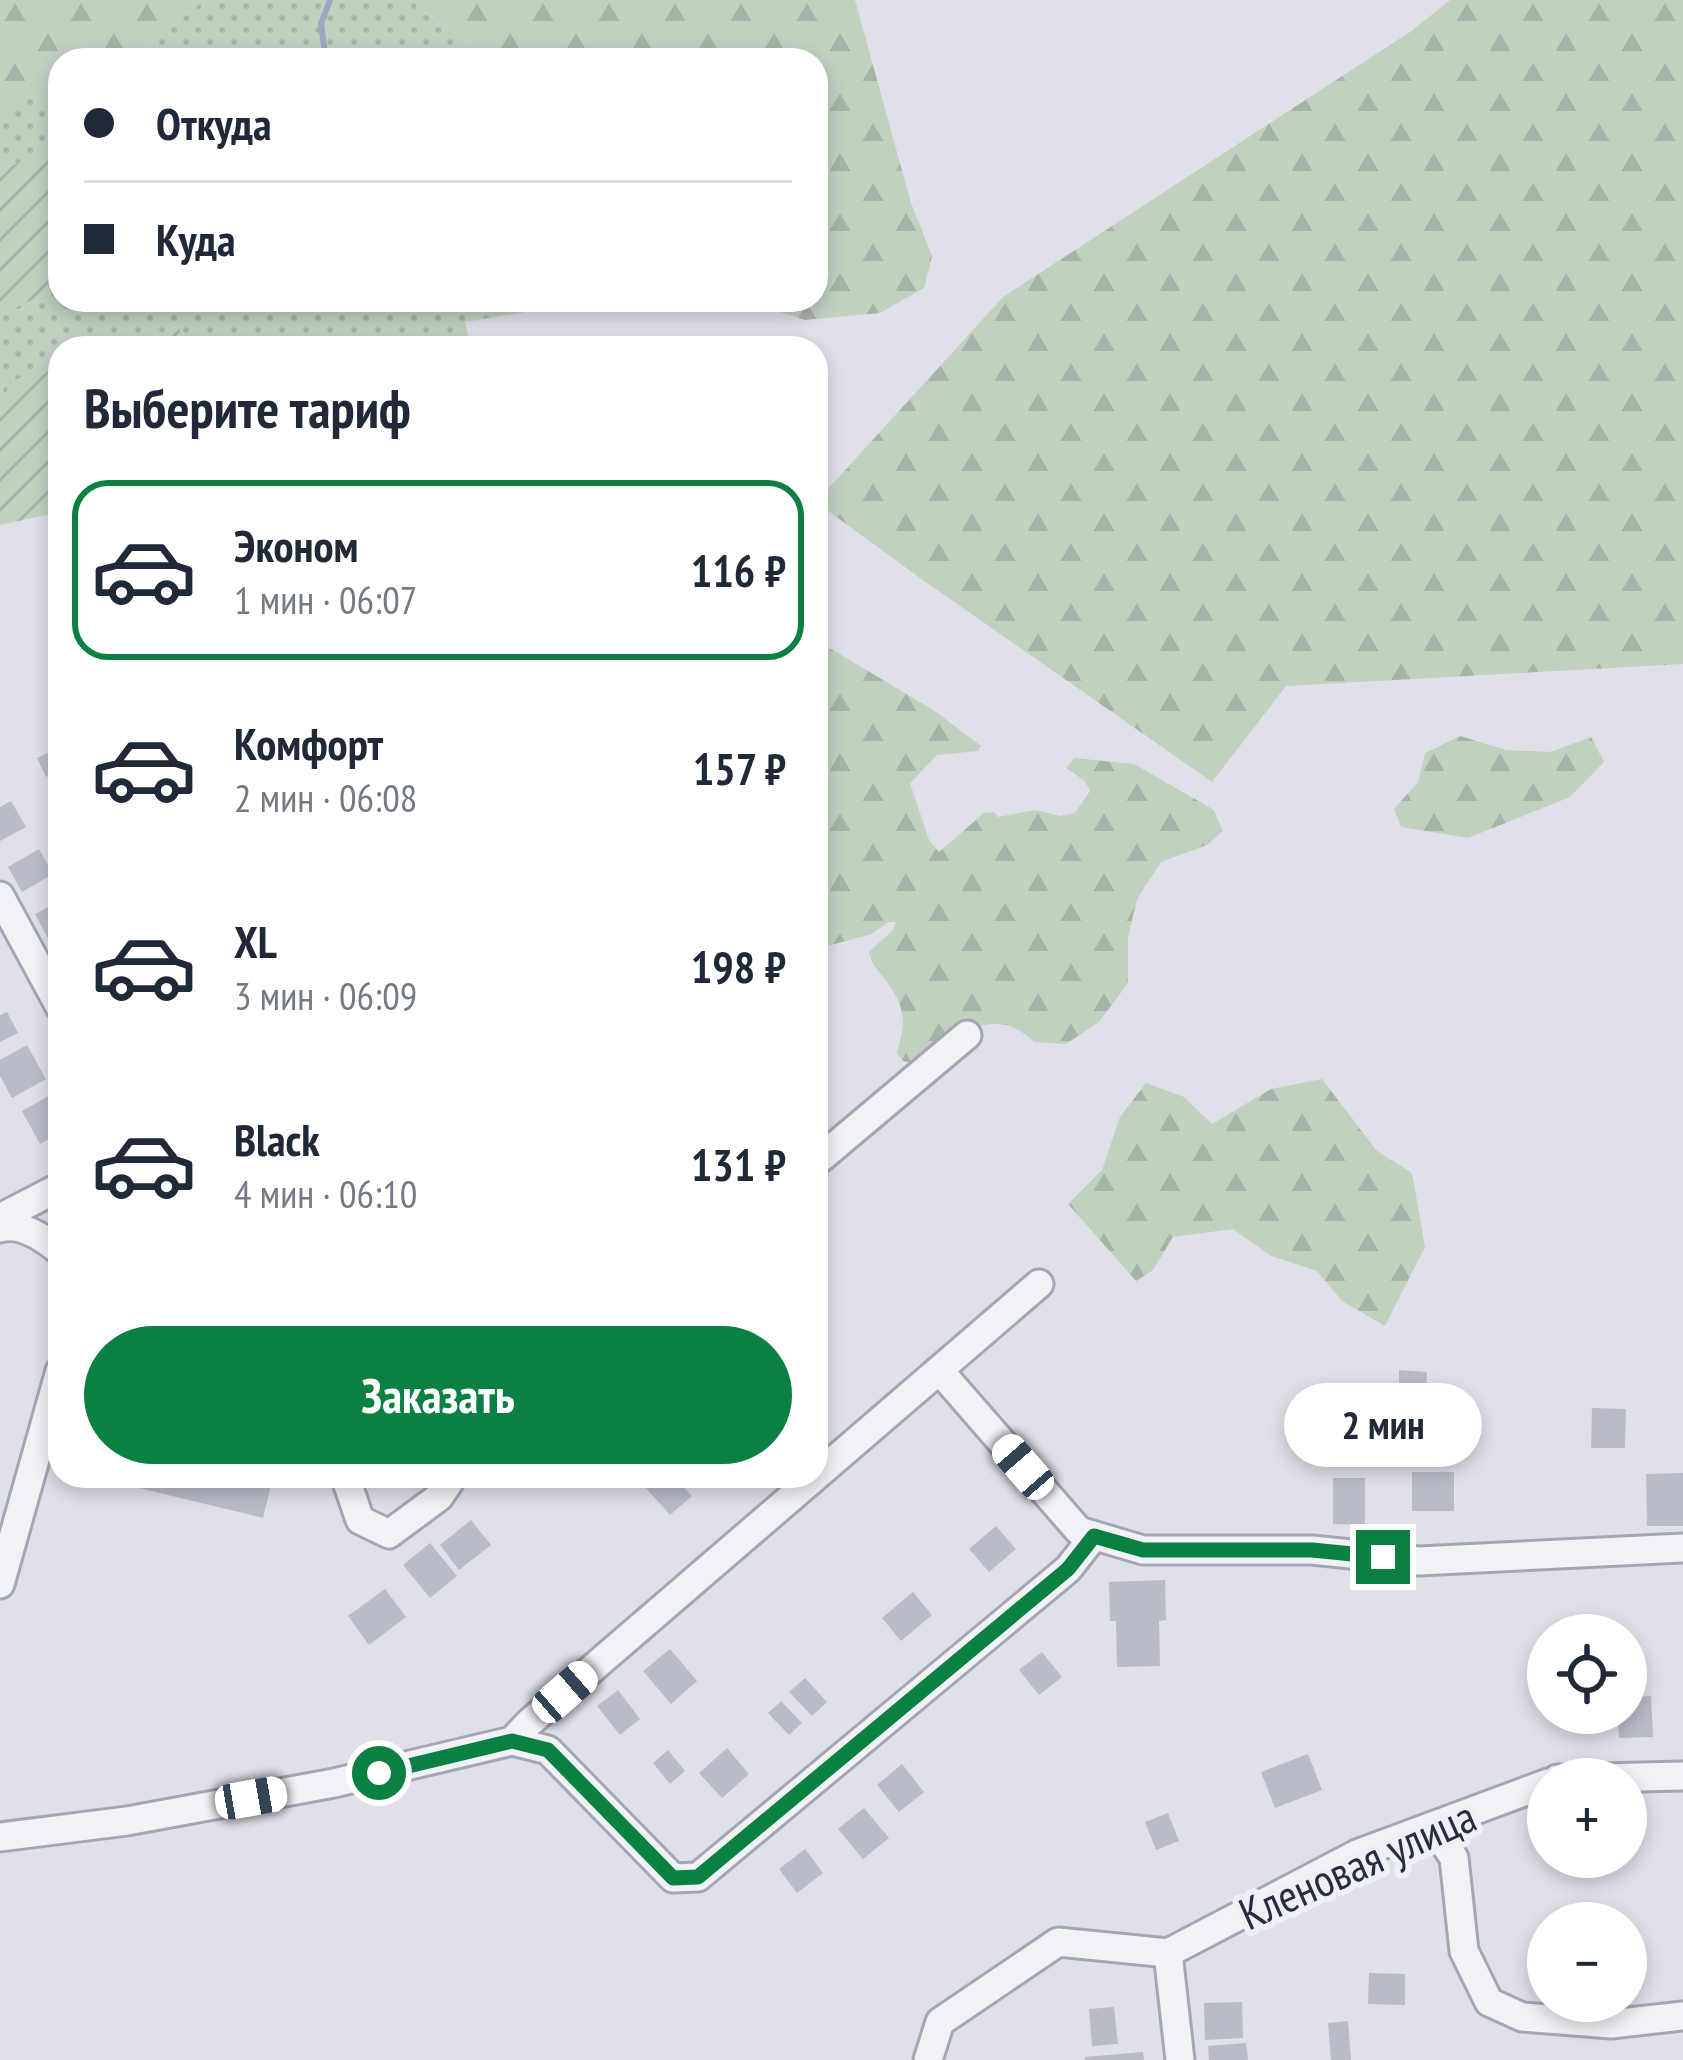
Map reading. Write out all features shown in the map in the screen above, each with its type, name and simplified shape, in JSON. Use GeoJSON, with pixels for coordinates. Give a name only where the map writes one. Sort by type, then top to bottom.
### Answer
{"type":"FeatureCollection","features":[{"type":"Feature","properties":{"kind":"street"},"geometry":{"type":"LineString","coordinates":[[0,896],[48,985]]}},
{"type":"Feature","properties":{"kind":"street"},"geometry":{"type":"LineString","coordinates":[[828,1152],[967,1035]]}},
{"type":"Feature","properties":{"kind":"street"},"geometry":{"type":"LineString","coordinates":[[0,1217],[48,1192]]}},
{"type":"Feature","properties":{"kind":"street"},"geometry":{"type":"LineString","coordinates":[[0,1228],[10,1225],[48,1242]]}},
{"type":"Feature","properties":{"kind":"street"},"geometry":{"type":"LineString","coordinates":[[828,1466],[1039,1284]]}},
{"type":"Feature","properties":{"kind":"street"},"geometry":{"type":"LineString","coordinates":[[939,1370],[1079,1532],[1143,1550],[1312,1550],[1419,1561],[1683,1548]]}},
{"type":"Feature","properties":{"kind":"street"},"geometry":{"type":"LineString","coordinates":[[0,1584],[48,1414]]}},
{"type":"Feature","properties":{"kind":"street"},"geometry":{"type":"LineString","coordinates":[[349,1488],[360,1520],[389,1534],[445,1488]]}},
{"type":"Feature","properties":{"kind":"street"},"geometry":{"type":"LineString","coordinates":[[512,1741],[802,1488]]}},
{"type":"Feature","properties":{"kind":"street"},"geometry":{"type":"LineString","coordinates":[[0,1837],[127,1821],[334,1784],[512,1741],[548,1750],[673,1878],[698,1877],[1068,1569],[1094,1536]]}},
{"type":"Feature","properties":{"kind":"street"},"geometry":{"type":"LineString","coordinates":[[1647,1777],[1683,1776]]}},
{"type":"Feature","properties":{"kind":"street","name":"Кленовая улица"},"geometry":{"type":"LineString","coordinates":[[1168,1953],[1358,1854],[1527,1791]]}},
{"type":"Feature","properties":{"kind":"street"},"geometry":{"type":"LineString","coordinates":[[1419,1831],[1444,1843],[1454,1858],[1464,1951],[1489,2002],[1522,2017],[1611,2024],[1683,2016]]}},
{"type":"Feature","properties":{"kind":"street"},"geometry":{"type":"LineString","coordinates":[[928,2060],[940,2022],[1058,1942],[1168,1953],[1180,2060]]}},
{"type":"Feature","properties":{"kind":"green space"},"geometry":{"type":"Polygon","coordinates":[[[0,0],[205,0],[143,48],[48,48],[48,93],[0,106],[0,0]]]}},
{"type":"Feature","properties":{"kind":"green space"},"geometry":{"type":"Polygon","coordinates":[[[205,0],[415,0],[417,7],[477,48],[143,48],[205,0]]]}},
{"type":"Feature","properties":{"kind":"green space"},"geometry":{"type":"Polygon","coordinates":[[[415,0],[855,0],[911,203],[932,256],[924,288],[880,313],[805,320],[780,312],[828,312],[828,48],[477,48],[416,6],[415,0]]]}},
{"type":"Feature","properties":{"kind":"green space"},"geometry":{"type":"Polygon","coordinates":[[[1450,0],[1683,0],[1683,664],[1286,686],[1212,782],[828,511],[828,489],[1003,297],[1413,30],[1450,0]]]}},
{"type":"Feature","properties":{"kind":"green space"},"geometry":{"type":"Polygon","coordinates":[[[48,93],[48,152],[0,170],[0,106],[48,93]]]}},
{"type":"Feature","properties":{"kind":"green space"},"geometry":{"type":"Polygon","coordinates":[[[48,152],[48,293],[0,314],[0,170],[48,152]]]}},
{"type":"Feature","properties":{"kind":"green space"},"geometry":{"type":"Polygon","coordinates":[[[48,293],[48,312],[525,312],[465,322],[468,336],[179,336],[179,326],[154,336],[48,336],[48,371],[10,381],[0,414],[0,314],[48,293]]]}},
{"type":"Feature","properties":{"kind":"green space"},"geometry":{"type":"Polygon","coordinates":[[[180,326],[180,336],[154,336],[180,326]]]}},
{"type":"Feature","properties":{"kind":"green space"},"geometry":{"type":"Polygon","coordinates":[[[48,371],[48,515],[0,525],[0,414],[10,381],[48,371]]]}},
{"type":"Feature","properties":{"kind":"green space"},"geometry":{"type":"Polygon","coordinates":[[[828,647],[935,711],[981,746],[978,751],[937,755],[910,783],[929,840],[939,852],[984,813],[994,812],[998,817],[1035,810],[1060,816],[1075,813],[1090,791],[1085,781],[1066,768],[1074,758],[1134,764],[1214,810],[1223,831],[1207,845],[1161,862],[1137,899],[1128,937],[1128,983],[1099,1022],[1066,1044],[1034,1042],[1019,1030],[988,1025],[956,1035],[911,1063],[903,1061],[897,1053],[903,1022],[900,1005],[869,952],[896,922],[828,946],[828,647]]]}},
{"type":"Feature","properties":{"kind":"green space"},"geometry":{"type":"Polygon","coordinates":[[[1460,736],[1506,750],[1550,752],[1591,737],[1604,762],[1570,797],[1468,838],[1401,827],[1394,809],[1418,782],[1425,753],[1460,736]]]}},
{"type":"Feature","properties":{"kind":"green space"},"geometry":{"type":"Polygon","coordinates":[[[1322,1079],[1377,1151],[1412,1173],[1425,1247],[1385,1326],[1342,1301],[1317,1271],[1271,1256],[1233,1229],[1173,1237],[1153,1270],[1136,1281],[1068,1204],[1102,1170],[1120,1117],[1146,1083],[1184,1097],[1212,1124],[1271,1089],[1322,1079]]]}},
{"type":"Feature","properties":{"kind":"building"},"geometry":{"type":"Polygon","coordinates":[[[48,753],[48,776],[46,777],[37,758],[48,753]]]}},
{"type":"Feature","properties":{"kind":"building"},"geometry":{"type":"Polygon","coordinates":[[[11,801],[26,827],[0,841],[0,807],[11,801]]]}},
{"type":"Feature","properties":{"kind":"building"},"geometry":{"type":"Polygon","coordinates":[[[39,849],[48,865],[48,877],[22,892],[8,867],[39,849]]]}},
{"type":"Feature","properties":{"kind":"building"},"geometry":{"type":"Polygon","coordinates":[[[48,907],[48,938],[35,914],[48,907]]]}},
{"type":"Feature","properties":{"kind":"building"},"geometry":{"type":"Polygon","coordinates":[[[7,1012],[18,1033],[0,1042],[0,1015],[7,1012]]]}},
{"type":"Feature","properties":{"kind":"building"},"geometry":{"type":"Polygon","coordinates":[[[27,1045],[46,1079],[12,1098],[0,1076],[0,1060],[27,1045]]]}},
{"type":"Feature","properties":{"kind":"building"},"geometry":{"type":"Polygon","coordinates":[[[48,1096],[48,1140],[40,1144],[22,1111],[48,1096]]]}},
{"type":"Feature","properties":{"kind":"building"},"geometry":{"type":"Polygon","coordinates":[[[1399,1370],[1427,1372],[1426,1393],[1399,1393],[1399,1370]]]}},
{"type":"Feature","properties":{"kind":"building"},"geometry":{"type":"Polygon","coordinates":[[[1592,1408],[1626,1409],[1625,1448],[1591,1448],[1592,1408]]]}},
{"type":"Feature","properties":{"kind":"building"},"geometry":{"type":"Polygon","coordinates":[[[1412,1472],[1454,1472],[1454,1511],[1412,1511],[1412,1472]]]}},
{"type":"Feature","properties":{"kind":"building"},"geometry":{"type":"Polygon","coordinates":[[[1683,1473],[1683,1526],[1647,1526],[1646,1474],[1683,1473]]]}},
{"type":"Feature","properties":{"kind":"building"},"geometry":{"type":"Polygon","coordinates":[[[1333,1478],[1365,1478],[1365,1525],[1333,1524],[1333,1478]]]}},
{"type":"Feature","properties":{"kind":"building"},"geometry":{"type":"Polygon","coordinates":[[[139,1488],[270,1488],[263,1518],[139,1488]]]}},
{"type":"Feature","properties":{"kind":"building"},"geometry":{"type":"Polygon","coordinates":[[[646,1488],[685,1488],[692,1496],[670,1515],[646,1488]]]}},
{"type":"Feature","properties":{"kind":"building"},"geometry":{"type":"Polygon","coordinates":[[[471,1520],[491,1545],[459,1570],[440,1545],[471,1520]]]}},
{"type":"Feature","properties":{"kind":"building"},"geometry":{"type":"Polygon","coordinates":[[[996,1526],[1016,1549],[989,1572],[969,1549],[996,1526]]]}},
{"type":"Feature","properties":{"kind":"building"},"geometry":{"type":"Polygon","coordinates":[[[430,1543],[457,1576],[430,1598],[403,1565],[430,1543]]]}},
{"type":"Feature","properties":{"kind":"building"},"geometry":{"type":"Polygon","coordinates":[[[1165,1580],[1166,1620],[1159,1621],[1160,1666],[1117,1667],[1109,1582],[1165,1580]]]}},
{"type":"Feature","properties":{"kind":"building"},"geometry":{"type":"Polygon","coordinates":[[[385,1589],[406,1617],[369,1645],[348,1616],[385,1589]]]}},
{"type":"Feature","properties":{"kind":"building"},"geometry":{"type":"Polygon","coordinates":[[[913,1592],[932,1615],[901,1641],[882,1618],[913,1592]]]}},
{"type":"Feature","properties":{"kind":"building"},"geometry":{"type":"Polygon","coordinates":[[[670,1649],[697,1681],[671,1704],[643,1671],[670,1649]]]}},
{"type":"Feature","properties":{"kind":"building"},"geometry":{"type":"Polygon","coordinates":[[[1042,1652],[1062,1677],[1039,1695],[1019,1670],[1042,1652]]]}},
{"type":"Feature","properties":{"kind":"building"},"geometry":{"type":"Polygon","coordinates":[[[805,1678],[827,1702],[812,1716],[789,1692],[805,1678]]]}},
{"type":"Feature","properties":{"kind":"building"},"geometry":{"type":"Polygon","coordinates":[[[618,1690],[640,1719],[620,1735],[597,1706],[618,1690]]]}},
{"type":"Feature","properties":{"kind":"building"},"geometry":{"type":"Polygon","coordinates":[[[1647,1696],[1651,1696],[1653,1737],[1619,1738],[1619,1734],[1647,1734],[1647,1696]]]}},
{"type":"Feature","properties":{"kind":"building"},"geometry":{"type":"Polygon","coordinates":[[[781,1701],[802,1723],[789,1735],[768,1713],[781,1701]]]}},
{"type":"Feature","properties":{"kind":"building"},"geometry":{"type":"Polygon","coordinates":[[[727,1748],[749,1774],[722,1798],[699,1773],[727,1748]]]}},
{"type":"Feature","properties":{"kind":"building"},"geometry":{"type":"Polygon","coordinates":[[[668,1750],[685,1771],[670,1784],[653,1763],[668,1750]]]}},
{"type":"Feature","properties":{"kind":"building"},"geometry":{"type":"Polygon","coordinates":[[[1308,1754],[1322,1790],[1275,1808],[1261,1772],[1308,1754]]]}},
{"type":"Feature","properties":{"kind":"building"},"geometry":{"type":"Polygon","coordinates":[[[902,1764],[924,1792],[899,1812],[877,1785],[902,1764]]]}},
{"type":"Feature","properties":{"kind":"building"},"geometry":{"type":"Polygon","coordinates":[[[864,1808],[889,1838],[863,1859],[838,1829],[864,1808]]]}},
{"type":"Feature","properties":{"kind":"building"},"geometry":{"type":"Polygon","coordinates":[[[1168,1813],[1179,1841],[1156,1850],[1145,1822],[1168,1813]]]}},
{"type":"Feature","properties":{"kind":"building"},"geometry":{"type":"Polygon","coordinates":[[[805,1849],[823,1873],[797,1893],[779,1869],[805,1849]]]}},
{"type":"Feature","properties":{"kind":"building"},"geometry":{"type":"Polygon","coordinates":[[[1369,1973],[1405,1974],[1405,2005],[1368,2004],[1369,1973]]]}},
{"type":"Feature","properties":{"kind":"building"},"geometry":{"type":"Polygon","coordinates":[[[1242,2002],[1243,2038],[1205,2040],[1204,2003],[1242,2002]]]}},
{"type":"Feature","properties":{"kind":"building"},"geometry":{"type":"Polygon","coordinates":[[[1114,2007],[1118,2044],[1092,2046],[1089,2009],[1114,2007]]]}},
{"type":"Feature","properties":{"kind":"building"},"geometry":{"type":"Polygon","coordinates":[[[1348,2021],[1351,2060],[1331,2060],[1328,2023],[1348,2021]]]}},
{"type":"Feature","properties":{"kind":"building"},"geometry":{"type":"Polygon","coordinates":[[[1246,2043],[1248,2060],[1209,2060],[1208,2046],[1246,2043]]]}},
{"type":"Feature","properties":{"kind":"building"},"geometry":{"type":"Polygon","coordinates":[[[1143,2052],[1144,2060],[1085,2060],[1085,2057],[1143,2052]]]}},
{"type":"Feature","properties":{"kind":"waterway"},"geometry":{"type":"LineString","coordinates":[[324,48],[321,24],[330,0]]}},
{"type":"Feature","properties":{"kind":"route"},"geometry":{"type":"LineString","coordinates":[[379,1773],[512,1741],[548,1750],[673,1878],[698,1877],[1068,1569],[1094,1536],[1143,1550],[1312,1550],[1383,1557]]}}]}
